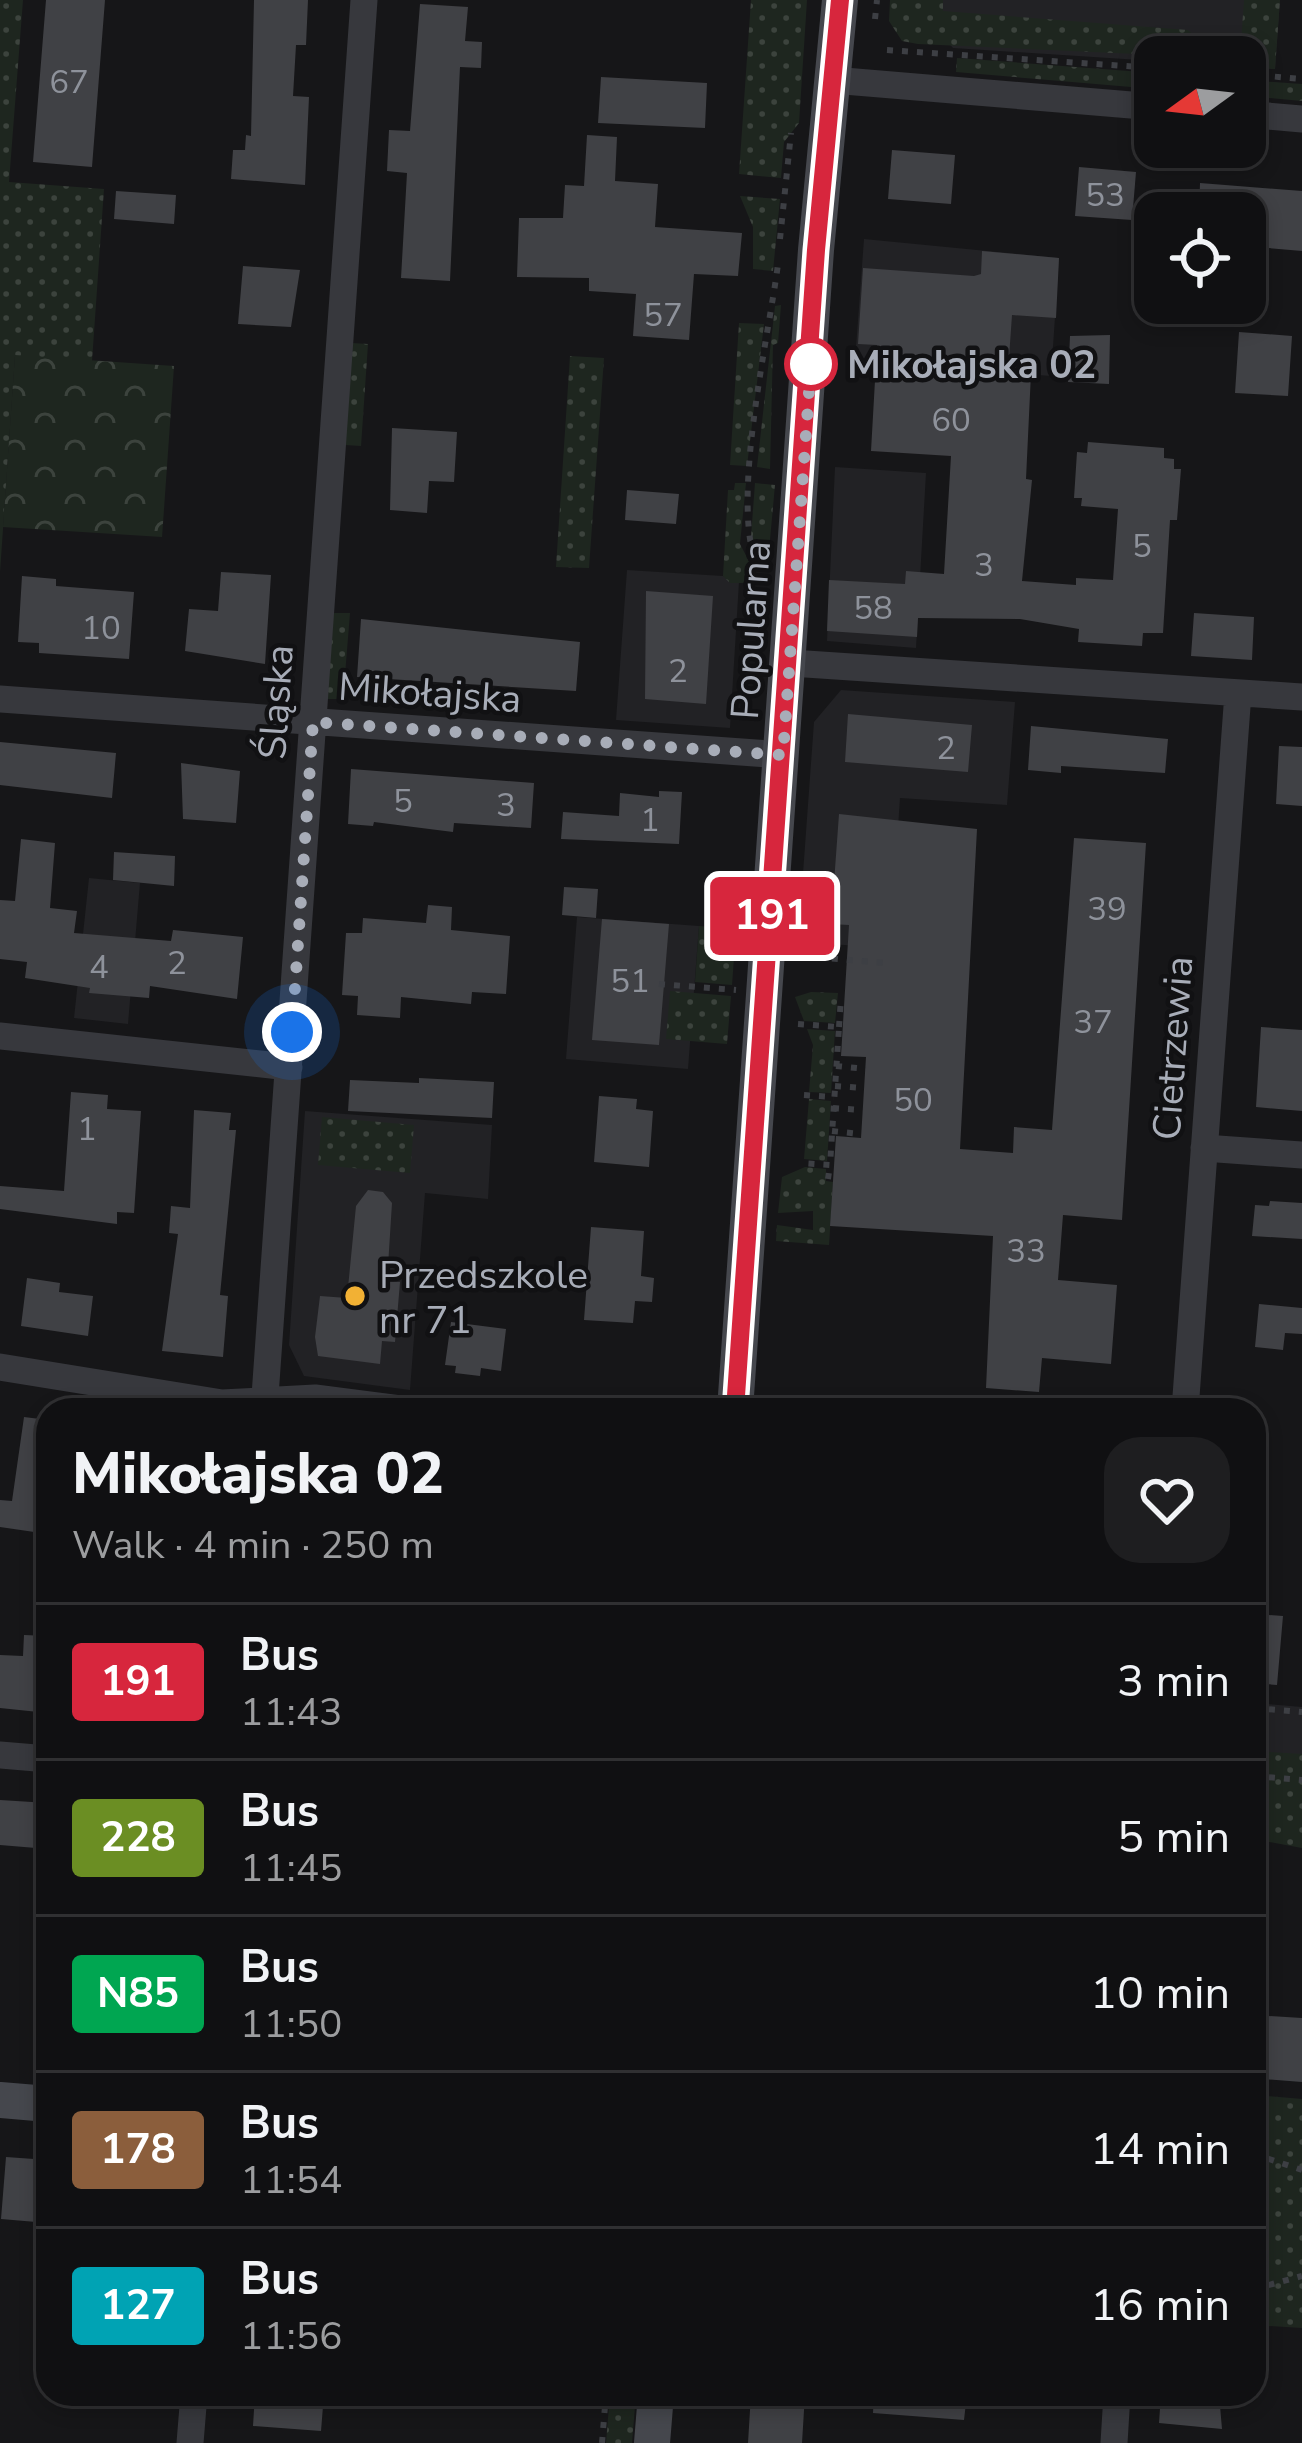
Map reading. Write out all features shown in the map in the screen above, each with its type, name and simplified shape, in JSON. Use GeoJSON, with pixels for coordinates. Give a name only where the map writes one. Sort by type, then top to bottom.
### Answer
{"type":"FeatureCollection","features":[{"type":"Feature","properties":{"kind":"street","name":"Śląska"},"geometry":{"type":"LineString","coordinates":[[265,1398],[364,0]]}},
{"type":"Feature","properties":{"kind":"street","name":"Popularna"},"geometry":{"type":"LineString","coordinates":[[736,1398],[827,125],[840,0]]}},
{"type":"Feature","properties":{"kind":"street"},"geometry":{"type":"LineString","coordinates":[[832,80],[1134,105]]}},
{"type":"Feature","properties":{"kind":"street"},"geometry":{"type":"LineString","coordinates":[[1266,115],[1302,118]]}},
{"type":"Feature","properties":{"kind":"street"},"geometry":{"type":"LineString","coordinates":[[790,663],[1302,698]]}},
{"type":"Feature","properties":{"kind":"street","name":"Cietrzewia"},"geometry":{"type":"LineString","coordinates":[[1186,1398],[1238,692]]}},
{"type":"Feature","properties":{"kind":"street","name":"Mikołajska"},"geometry":{"type":"LineString","coordinates":[[0,698],[783,755]]}},
{"type":"Feature","properties":{"kind":"street"},"geometry":{"type":"LineString","coordinates":[[0,1036],[289,1067]]}},
{"type":"Feature","properties":{"kind":"street"},"geometry":{"type":"LineString","coordinates":[[1204,1148],[1302,1155]]}},
{"type":"Feature","properties":{"kind":"street"},"geometry":{"type":"LineString","coordinates":[[0,1367],[191,1398]]}},
{"type":"Feature","properties":{"kind":"street"},"geometry":{"type":"LineString","coordinates":[[0,1756],[36,1758]]}},
{"type":"Feature","properties":{"kind":"street"},"geometry":{"type":"LineString","coordinates":[[0,2100],[36,2103]]}},
{"type":"Feature","properties":{"kind":"street"},"geometry":{"type":"LineString","coordinates":[[190,2443],[193,2406]]}},
{"type":"Feature","properties":{"kind":"street"},"geometry":{"type":"LineString","coordinates":[[652,2443],[655,2406]]}},
{"type":"Feature","properties":{"kind":"street"},"geometry":{"type":"LineString","coordinates":[[1114,2443],[1117,2406]]}},
{"type":"Feature","properties":{"kind":"path"},"geometry":{"type":"LineString","coordinates":[[887,50],[1134,67]]}},
{"type":"Feature","properties":{"kind":"path"},"geometry":{"type":"LineString","coordinates":[[1266,76],[1302,79]]}},
{"type":"Feature","properties":{"kind":"path"},"geometry":{"type":"LineString","coordinates":[[765,586],[747,534],[789,141],[796,128],[827,125]]}},
{"type":"Feature","properties":{"kind":"path"},"geometry":{"type":"LineString","coordinates":[[794,948],[809,960],[885,963]]}},
{"type":"Feature","properties":{"kind":"path"},"geometry":{"type":"LineString","coordinates":[[659,984],[740,991]]}},
{"type":"Feature","properties":{"kind":"path"},"geometry":{"type":"LineString","coordinates":[[828,1179],[841,998]]}},
{"type":"Feature","properties":{"kind":"path"},"geometry":{"type":"LineString","coordinates":[[798,1024],[839,1027]]}},
{"type":"Feature","properties":{"kind":"path"},"geometry":{"type":"LineString","coordinates":[[836,1066],[866,1069]]}},
{"type":"Feature","properties":{"kind":"path"},"geometry":{"type":"LineString","coordinates":[[835,1086],[864,1088]]}},
{"type":"Feature","properties":{"kind":"path"},"geometry":{"type":"LineString","coordinates":[[804,1095],[834,1097]]}},
{"type":"Feature","properties":{"kind":"path"},"geometry":{"type":"LineString","coordinates":[[833,1108],[862,1110]]}},
{"type":"Feature","properties":{"kind":"path"},"geometry":{"type":"LineString","coordinates":[[832,1131],[861,1134]]}},
{"type":"Feature","properties":{"kind":"path"},"geometry":{"type":"LineString","coordinates":[[800,1163],[830,1166]]}},
{"type":"Feature","properties":{"kind":"path"},"geometry":{"type":"LineString","coordinates":[[1266,1709],[1302,1712]]}},
{"type":"Feature","properties":{"kind":"path"},"geometry":{"type":"LineString","coordinates":[[1266,1777],[1302,1780]]}},
{"type":"Feature","properties":{"kind":"path"},"geometry":{"type":"LineString","coordinates":[[1266,2158],[1302,2170]]}},
{"type":"Feature","properties":{"kind":"path"},"geometry":{"type":"LineString","coordinates":[[1266,2286],[1302,2276]]}},
{"type":"Feature","properties":{"kind":"path"},"geometry":{"type":"LineString","coordinates":[[602,2443],[605,2406]]}},
{"type":"Feature","properties":{"kind":"shaded area"},"geometry":{"type":"Polygon","coordinates":[[[909,0],[1280,0],[1275,69],[1266,68],[1266,36],[1134,36],[1134,60],[953,48],[909,0]]]}},
{"type":"Feature","properties":{"kind":"shaded area"},"geometry":{"type":"Polygon","coordinates":[[[864,239],[1059,258],[1051,376],[855,361],[864,239]]]}},
{"type":"Feature","properties":{"kind":"shaded area"},"geometry":{"type":"Polygon","coordinates":[[[835,467],[926,473],[916,648],[827,641],[835,467]]]}},
{"type":"Feature","properties":{"kind":"shaded area"},"geometry":{"type":"Polygon","coordinates":[[[627,570],[723,576],[739,582],[730,728],[616,720],[627,570]]]}},
{"type":"Feature","properties":{"kind":"shaded area"},"geometry":{"type":"Polygon","coordinates":[[[841,690],[1015,702],[1007,805],[900,798],[890,948],[798,942],[814,722],[841,690]]]}},
{"type":"Feature","properties":{"kind":"shaded area"},"geometry":{"type":"Polygon","coordinates":[[[89,878],[140,883],[128,1024],[74,1018],[89,878]]]}},
{"type":"Feature","properties":{"kind":"shaded area"},"geometry":{"type":"Polygon","coordinates":[[[577,917],[699,926],[688,1069],[566,1059],[577,917]]]}},
{"type":"Feature","properties":{"kind":"shaded area","name":"Przedszkole nr 71"},"geometry":{"type":"Polygon","coordinates":[[[305,1111],[492,1125],[488,1199],[425,1193],[410,1390],[304,1376],[289,1345],[305,1111]]]}},
{"type":"Feature","properties":{"kind":"shaded area"},"geometry":{"type":"Polygon","coordinates":[[[1266,1704],[1302,1707],[1302,1770],[1266,1767],[1266,1704]]]}},
{"type":"Feature","properties":{"kind":"green space"},"geometry":{"type":"Polygon","coordinates":[[[0,0],[23,0],[9,182],[104,189],[92,361],[15,356],[0,572],[0,0]]]}},
{"type":"Feature","properties":{"kind":"green space"},"geometry":{"type":"Polygon","coordinates":[[[751,0],[807,0],[799,123],[784,142],[781,178],[739,174],[751,0]]]}},
{"type":"Feature","properties":{"kind":"green space"},"geometry":{"type":"Polygon","coordinates":[[[890,0],[943,0],[943,11],[1188,30],[1195,36],[1134,36],[1134,54],[918,44],[902,41],[889,21],[890,0]]]}},
{"type":"Feature","properties":{"kind":"green space"},"geometry":{"type":"Polygon","coordinates":[[[1244,0],[1280,0],[1275,69],[1266,68],[1266,36],[1241,36],[1244,0]]]}},
{"type":"Feature","properties":{"kind":"green space"},"geometry":{"type":"Polygon","coordinates":[[[957,58],[1134,71],[1134,87],[956,72],[957,58]]]}},
{"type":"Feature","properties":{"kind":"green space"},"geometry":{"type":"Polygon","coordinates":[[[1266,81],[1302,84],[1302,101],[1266,98],[1266,81]]]}},
{"type":"Feature","properties":{"kind":"green space"},"geometry":{"type":"Polygon","coordinates":[[[740,196],[780,199],[773,271],[753,269],[753,227],[740,196]]]}},
{"type":"Feature","properties":{"kind":"green space"},"geometry":{"type":"Polygon","coordinates":[[[781,305],[778,343],[773,345],[770,469],[757,467],[775,306],[781,305]]]}},
{"type":"Feature","properties":{"kind":"green space"},"geometry":{"type":"Polygon","coordinates":[[[739,323],[764,324],[747,466],[730,465],[739,323]]]}},
{"type":"Feature","properties":{"kind":"green space"},"geometry":{"type":"Polygon","coordinates":[[[352,343],[368,344],[361,446],[345,445],[352,343]]]}},
{"type":"Feature","properties":{"kind":"green space"},"geometry":{"type":"Polygon","coordinates":[[[15,355],[174,366],[162,537],[3,527],[15,355]]]}},
{"type":"Feature","properties":{"kind":"green space"},"geometry":{"type":"Polygon","coordinates":[[[570,356],[604,358],[589,568],[556,567],[570,356]]]}},
{"type":"Feature","properties":{"kind":"green space"},"geometry":{"type":"Polygon","coordinates":[[[735,483],[746,483],[740,544],[754,571],[750,583],[730,583],[723,576],[728,490],[734,490],[735,483]]]}},
{"type":"Feature","properties":{"kind":"green space"},"geometry":{"type":"Polygon","coordinates":[[[755,483],[775,485],[767,572],[751,537],[755,483]]]}},
{"type":"Feature","properties":{"kind":"green space"},"geometry":{"type":"Polygon","coordinates":[[[333,613],[350,613],[343,699],[327,699],[333,613]]]}},
{"type":"Feature","properties":{"kind":"green space"},"geometry":{"type":"Polygon","coordinates":[[[699,926],[736,929],[732,985],[695,982],[699,926]]]}},
{"type":"Feature","properties":{"kind":"green space"},"geometry":{"type":"Polygon","coordinates":[[[670,991],[731,996],[727,1044],[666,1039],[670,991]]]}},
{"type":"Feature","properties":{"kind":"green space"},"geometry":{"type":"Polygon","coordinates":[[[838,993],[835,1023],[804,1021],[795,997],[838,993]]]}},
{"type":"Feature","properties":{"kind":"green space"},"geometry":{"type":"Polygon","coordinates":[[[807,1029],[835,1031],[831,1093],[809,1092],[813,1045],[807,1029]]]}},
{"type":"Feature","properties":{"kind":"green space"},"geometry":{"type":"Polygon","coordinates":[[[809,1099],[831,1101],[827,1161],[804,1159],[809,1099]]]}},
{"type":"Feature","properties":{"kind":"green space"},"geometry":{"type":"Polygon","coordinates":[[[322,1117],[414,1125],[410,1173],[318,1165],[322,1117]]]}},
{"type":"Feature","properties":{"kind":"green space"},"geometry":{"type":"Polygon","coordinates":[[[805,1167],[826,1169],[826,1181],[833,1182],[829,1245],[776,1241],[777,1225],[813,1230],[813,1211],[778,1213],[782,1177],[805,1167]]]}},
{"type":"Feature","properties":{"kind":"green space"},"geometry":{"type":"Polygon","coordinates":[[[1266,1752],[1302,1754],[1302,1848],[1266,1841],[1266,1752]]]}},
{"type":"Feature","properties":{"kind":"green space"},"geometry":{"type":"Polygon","coordinates":[[[1266,2096],[1302,2099],[1302,2328],[1266,2326],[1266,2096]]]}},
{"type":"Feature","properties":{"kind":"green space"},"geometry":{"type":"Polygon","coordinates":[[[609,2406],[635,2406],[632,2443],[606,2443],[609,2406]]]}},
{"type":"Feature","properties":{"kind":"building"},"geometry":{"type":"Polygon","coordinates":[[[46,0],[105,0],[92,167],[33,162],[46,0]]]}},
{"type":"Feature","properties":{"kind":"building"},"geometry":{"type":"Polygon","coordinates":[[[254,0],[308,0],[306,45],[296,45],[293,96],[309,97],[305,185],[231,179],[233,150],[245,150],[246,135],[251,136],[254,0]]]}},
{"type":"Feature","properties":{"kind":"building"},"geometry":{"type":"Polygon","coordinates":[[[420,4],[468,7],[465,41],[482,42],[481,68],[460,67],[450,281],[401,278],[407,173],[387,171],[389,130],[410,131],[420,4]]]}},
{"type":"Feature","properties":{"kind":"building"},"geometry":{"type":"Polygon","coordinates":[[[601,77],[707,83],[705,128],[598,123],[601,77]]]}},
{"type":"Feature","properties":{"kind":"building"},"geometry":{"type":"Polygon","coordinates":[[[587,135],[617,137],[615,181],[658,184],[655,227],[742,233],[738,276],[694,274],[689,340],[633,336],[636,294],[589,291],[589,278],[517,277],[519,218],[563,218],[565,185],[584,186],[587,135]]]}},
{"type":"Feature","properties":{"kind":"building"},"geometry":{"type":"Polygon","coordinates":[[[892,150],[955,155],[951,204],[888,199],[892,150]]]}},
{"type":"Feature","properties":{"kind":"building"},"geometry":{"type":"Polygon","coordinates":[[[1079,167],[1136,172],[1132,220],[1075,216],[1079,167]]]}},
{"type":"Feature","properties":{"kind":"building"},"geometry":{"type":"Polygon","coordinates":[[[1200,183],[1302,191],[1302,251],[1266,248],[1266,192],[1200,192],[1200,183]]]}},
{"type":"Feature","properties":{"kind":"building"},"geometry":{"type":"Polygon","coordinates":[[[116,191],[176,195],[174,224],[114,219],[116,191]]]}},
{"type":"Feature","properties":{"kind":"building"},"geometry":{"type":"Polygon","coordinates":[[[982,251],[1059,258],[1056,318],[1012,315],[1008,372],[1031,373],[1026,479],[1032,480],[1022,581],[1076,585],[1076,578],[1113,580],[1118,509],[1081,506],[1082,498],[1074,498],[1077,452],[1087,453],[1088,442],[1164,448],[1164,458],[1174,459],[1174,469],[1181,469],[1177,520],[1170,520],[1163,633],[1143,633],[1142,646],[1078,642],[1079,629],[1020,619],[918,618],[917,637],[827,631],[829,580],[905,584],[906,571],[944,574],[951,456],[871,451],[877,345],[858,344],[863,268],[974,276],[981,274],[982,251]]]}},
{"type":"Feature","properties":{"kind":"building"},"geometry":{"type":"Polygon","coordinates":[[[243,266],[300,270],[291,327],[238,324],[243,266]]]}},
{"type":"Feature","properties":{"kind":"building"},"geometry":{"type":"Polygon","coordinates":[[[1239,332],[1292,336],[1288,396],[1235,393],[1239,332]]]}},
{"type":"Feature","properties":{"kind":"building"},"geometry":{"type":"Polygon","coordinates":[[[1110,335],[1109,384],[1068,382],[1070,336],[1110,335]]]}},
{"type":"Feature","properties":{"kind":"building"},"geometry":{"type":"Polygon","coordinates":[[[392,428],[457,432],[454,482],[429,481],[427,513],[390,510],[392,428]]]}},
{"type":"Feature","properties":{"kind":"building"},"geometry":{"type":"Polygon","coordinates":[[[627,490],[679,494],[676,524],[625,520],[627,490]]]}},
{"type":"Feature","properties":{"kind":"building"},"geometry":{"type":"Polygon","coordinates":[[[221,572],[271,575],[265,664],[185,651],[189,609],[218,611],[221,572]]]}},
{"type":"Feature","properties":{"kind":"building"},"geometry":{"type":"Polygon","coordinates":[[[22,576],[56,579],[56,586],[134,592],[129,659],[39,653],[39,643],[18,642],[22,576]]]}},
{"type":"Feature","properties":{"kind":"building"},"geometry":{"type":"Polygon","coordinates":[[[646,591],[713,596],[706,704],[645,699],[646,591]]]}},
{"type":"Feature","properties":{"kind":"building"},"geometry":{"type":"Polygon","coordinates":[[[1194,613],[1254,617],[1252,660],[1191,656],[1194,613]]]}},
{"type":"Feature","properties":{"kind":"building"},"geometry":{"type":"Polygon","coordinates":[[[361,619],[580,642],[576,691],[357,677],[361,619]]]}},
{"type":"Feature","properties":{"kind":"building"},"geometry":{"type":"Polygon","coordinates":[[[848,714],[972,725],[968,772],[845,762],[848,714]]]}},
{"type":"Feature","properties":{"kind":"building"},"geometry":{"type":"Polygon","coordinates":[[[1031,726],[1168,739],[1165,773],[1061,766],[1061,773],[1028,770],[1031,726]]]}},
{"type":"Feature","properties":{"kind":"building"},"geometry":{"type":"Polygon","coordinates":[[[0,742],[116,753],[112,798],[0,785],[0,742]]]}},
{"type":"Feature","properties":{"kind":"building"},"geometry":{"type":"Polygon","coordinates":[[[1279,746],[1302,747],[1302,806],[1276,804],[1279,746]]]}},
{"type":"Feature","properties":{"kind":"building"},"geometry":{"type":"Polygon","coordinates":[[[181,763],[240,771],[236,823],[183,819],[181,763]]]}},
{"type":"Feature","properties":{"kind":"building"},"geometry":{"type":"Polygon","coordinates":[[[351,769],[534,783],[531,828],[454,823],[453,832],[374,822],[373,826],[348,824],[351,769]]]}},
{"type":"Feature","properties":{"kind":"building"},"geometry":{"type":"Polygon","coordinates":[[[659,791],[682,792],[679,844],[561,839],[563,812],[619,816],[620,793],[659,797],[659,791]]]}},
{"type":"Feature","properties":{"kind":"building"},"geometry":{"type":"Polygon","coordinates":[[[839,814],[977,829],[960,1149],[1013,1153],[1014,1127],[1052,1130],[1074,838],[1146,843],[1122,1220],[1063,1215],[1058,1280],[1117,1285],[1111,1364],[1042,1358],[1039,1392],[986,1388],[993,1236],[830,1226],[836,1136],[861,1138],[866,1057],[841,1056],[849,925],[831,924],[839,814]]]}},
{"type":"Feature","properties":{"kind":"building"},"geometry":{"type":"Polygon","coordinates":[[[21,839],[55,843],[50,908],[77,911],[74,933],[171,941],[173,930],[243,937],[237,999],[150,986],[149,998],[89,993],[90,988],[25,978],[27,962],[0,959],[0,900],[15,901],[21,839]]]}},
{"type":"Feature","properties":{"kind":"building"},"geometry":{"type":"Polygon","coordinates":[[[114,852],[175,856],[174,886],[113,880],[114,852]]]}},
{"type":"Feature","properties":{"kind":"building"},"geometry":{"type":"Polygon","coordinates":[[[564,887],[598,889],[596,918],[562,915],[564,887]]]}},
{"type":"Feature","properties":{"kind":"building"},"geometry":{"type":"Polygon","coordinates":[[[428,905],[452,907],[451,930],[510,936],[506,994],[472,992],[471,1004],[401,997],[400,1018],[357,1015],[358,996],[342,995],[346,933],[362,933],[363,918],[426,923],[428,905]]]}},
{"type":"Feature","properties":{"kind":"building"},"geometry":{"type":"Polygon","coordinates":[[[602,919],[669,924],[659,1045],[592,1040],[602,919]]]}},
{"type":"Feature","properties":{"kind":"building"},"geometry":{"type":"Polygon","coordinates":[[[1261,1027],[1302,1030],[1302,1111],[1256,1107],[1261,1027]]]}},
{"type":"Feature","properties":{"kind":"building"},"geometry":{"type":"Polygon","coordinates":[[[419,1078],[494,1082],[492,1118],[348,1111],[350,1080],[419,1083],[419,1078]]]}},
{"type":"Feature","properties":{"kind":"building"},"geometry":{"type":"Polygon","coordinates":[[[71,1092],[108,1095],[107,1109],[141,1111],[134,1213],[117,1212],[117,1224],[0,1209],[0,1186],[64,1191],[71,1092]]]}},
{"type":"Feature","properties":{"kind":"building"},"geometry":{"type":"Polygon","coordinates":[[[599,1096],[637,1099],[636,1109],[653,1111],[649,1167],[594,1162],[599,1096]]]}},
{"type":"Feature","properties":{"kind":"building"},"geometry":{"type":"Polygon","coordinates":[[[194,1110],[231,1113],[229,1130],[236,1130],[220,1295],[228,1296],[223,1357],[162,1351],[178,1234],[169,1233],[171,1206],[190,1208],[194,1110]]]}},
{"type":"Feature","properties":{"kind":"building"},"geometry":{"type":"Polygon","coordinates":[[[368,1190],[383,1192],[392,1203],[387,1282],[400,1282],[395,1342],[382,1341],[380,1364],[318,1356],[315,1337],[320,1296],[347,1298],[356,1206],[368,1190]]]}},
{"type":"Feature","properties":{"kind":"building"},"geometry":{"type":"Polygon","coordinates":[[[1270,1201],[1302,1203],[1302,1239],[1252,1236],[1255,1205],[1269,1206],[1270,1201]]]}},
{"type":"Feature","properties":{"kind":"building"},"geometry":{"type":"Polygon","coordinates":[[[591,1227],[644,1231],[641,1276],[654,1278],[652,1302],[635,1301],[633,1323],[584,1320],[591,1227]]]}},
{"type":"Feature","properties":{"kind":"building"},"geometry":{"type":"Polygon","coordinates":[[[27,1278],[60,1283],[59,1292],[93,1296],[88,1336],[21,1326],[27,1278]]]}},
{"type":"Feature","properties":{"kind":"building"},"geometry":{"type":"Polygon","coordinates":[[[1259,1304],[1302,1308],[1302,1334],[1285,1333],[1283,1350],[1255,1347],[1259,1304]]]}},
{"type":"Feature","properties":{"kind":"building"},"geometry":{"type":"Polygon","coordinates":[[[451,1322],[506,1329],[501,1371],[481,1368],[480,1376],[455,1373],[456,1366],[445,1365],[451,1322]]]}},
{"type":"Feature","properties":{"kind":"building"},"geometry":{"type":"Polygon","coordinates":[[[24,1417],[36,1418],[36,1532],[0,1527],[0,1500],[12,1501],[24,1417]]]}},
{"type":"Feature","properties":{"kind":"building"},"geometry":{"type":"Polygon","coordinates":[[[1266,1615],[1283,1616],[1277,1685],[1266,1684],[1266,1615]]]}},
{"type":"Feature","properties":{"kind":"building"},"geometry":{"type":"Polygon","coordinates":[[[24,1635],[36,1636],[36,1712],[0,1708],[0,1655],[23,1656],[24,1635]]]}},
{"type":"Feature","properties":{"kind":"building"},"geometry":{"type":"Polygon","coordinates":[[[0,1800],[36,1802],[36,1848],[0,1845],[0,1800]]]}},
{"type":"Feature","properties":{"kind":"building"},"geometry":{"type":"Polygon","coordinates":[[[1266,2016],[1302,2018],[1302,2082],[1266,2079],[1266,2016]]]}},
{"type":"Feature","properties":{"kind":"building"},"geometry":{"type":"Polygon","coordinates":[[[6,2157],[36,2159],[36,2222],[1,2219],[6,2157]]]}},
{"type":"Feature","properties":{"kind":"building"},"geometry":{"type":"Polygon","coordinates":[[[254,2406],[323,2406],[321,2431],[253,2426],[254,2406]]]}},
{"type":"Feature","properties":{"kind":"building"},"geometry":{"type":"Polygon","coordinates":[[[750,2406],[804,2406],[802,2443],[748,2443],[750,2406]]]}},
{"type":"Feature","properties":{"kind":"building"},"geometry":{"type":"Polygon","coordinates":[[[873,2406],[966,2406],[964,2420],[873,2413],[873,2406]]]}},
{"type":"Feature","properties":{"kind":"building"},"geometry":{"type":"Polygon","coordinates":[[[1160,2406],[1220,2406],[1222,2429],[1159,2423],[1160,2406]]]}},
{"type":"Feature","properties":{"kind":"bus line","name":"191"},"geometry":{"type":"LineString","coordinates":[[736,1398],[816,250],[840,0]]}},
{"type":"Feature","properties":{"kind":"place","name":"Mikołajska 02"},"geometry":{"type":"Point","coordinates":[811,364]}},
{"type":"Feature","properties":{"kind":"place","name":"Przedszkole nr 71"},"geometry":{"type":"Point","coordinates":[355,1296]}},
{"type":"Feature","properties":{"kind":"route"},"geometry":{"type":"LineString","coordinates":[[292,1032],[313,722],[783,755],[811,364]]}}]}
